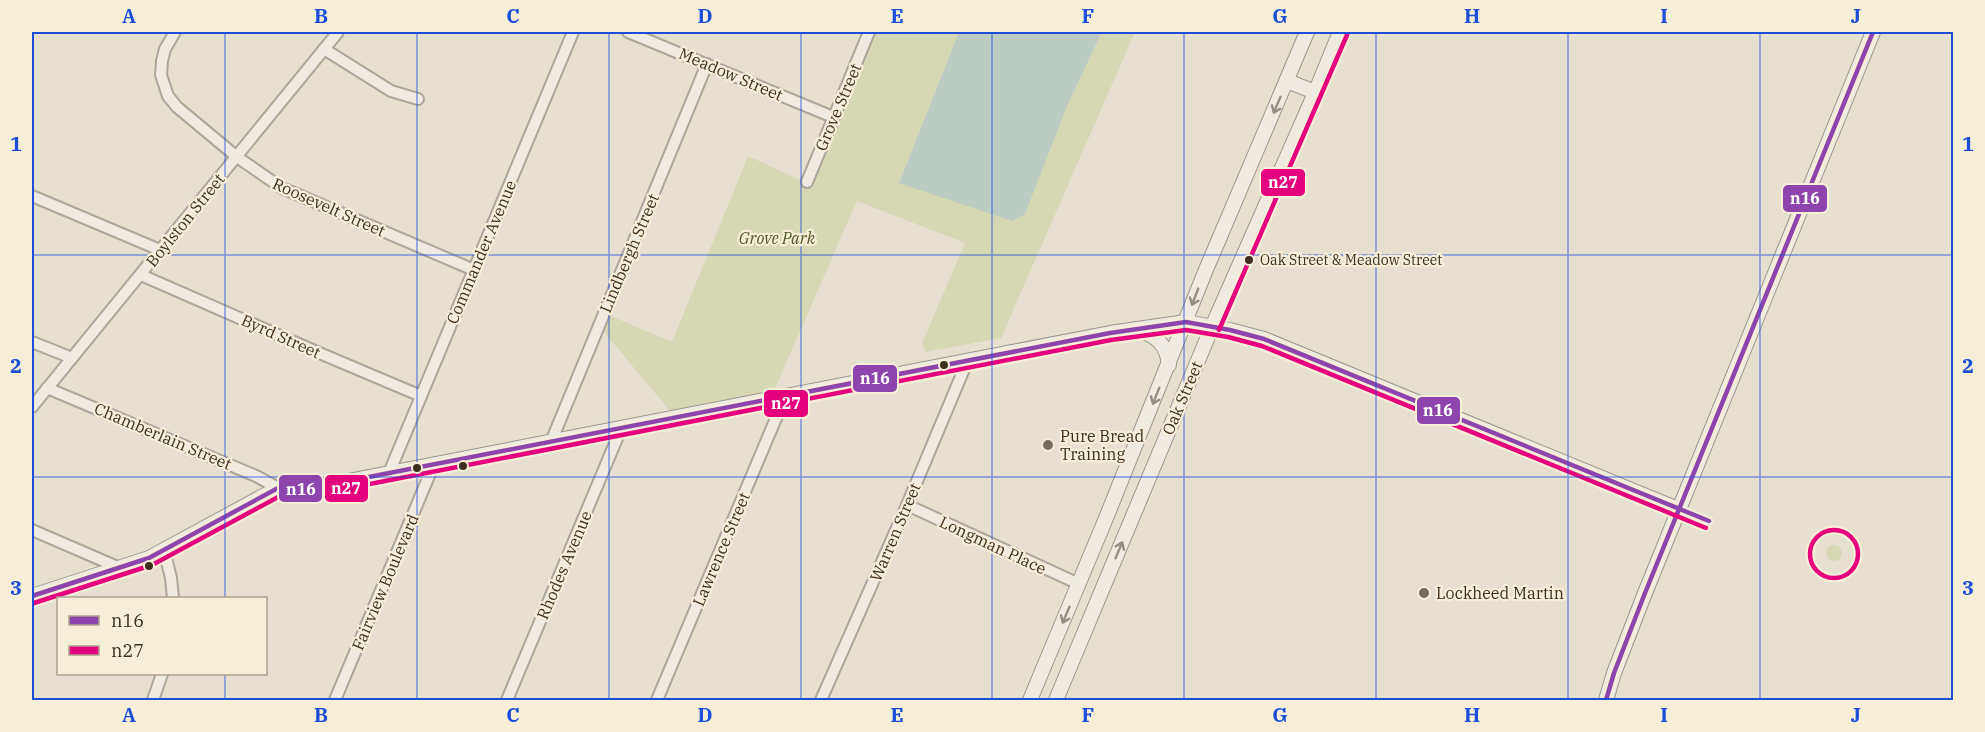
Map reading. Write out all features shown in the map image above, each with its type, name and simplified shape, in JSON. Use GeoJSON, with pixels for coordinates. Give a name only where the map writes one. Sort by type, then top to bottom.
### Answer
{"type":"FeatureCollection","features":[{"type":"Feature","properties":{"kind":"street","name":"Roosevelt Street"},"geometry":{"type":"LineString","coordinates":[[174,32],[165,49],[162,61],[161,75],[168,96],[177,107],[237,157],[282,188],[474,270]]}},
{"type":"Feature","properties":{"kind":"street","name":"Boylston Street"},"geometry":{"type":"LineString","coordinates":[[32,407],[338,32]]}},
{"type":"Feature","properties":{"kind":"street","name":"Commander Avenue"},"geometry":{"type":"LineString","coordinates":[[389,473],[573,32]]}},
{"type":"Feature","properties":{"kind":"street","name":"Meadow Street"},"geometry":{"type":"LineString","coordinates":[[628,32],[833,117]]}},
{"type":"Feature","properties":{"kind":"street","name":"Grove Street"},"geometry":{"type":"LineString","coordinates":[[807,182],[869,32]]}},
{"type":"Feature","properties":{"kind":"street","name":"Oak Street"},"geometry":{"type":"LineString","coordinates":[[1030,700],[1169,365],[1205,272],[1307,32]]}},
{"type":"Feature","properties":{"kind":"street","name":"Oak Street"},"geometry":{"type":"LineString","coordinates":[[1056,700],[1212,327],[1340,32]]}},
{"type":"Feature","properties":{"kind":"street"},"geometry":{"type":"LineString","coordinates":[[1606,700],[1645,593],[1873,32]]}},
{"type":"Feature","properties":{"kind":"street"},"geometry":{"type":"LineString","coordinates":[[324,49],[392,90],[418,99]]}},
{"type":"Feature","properties":{"kind":"street","name":"Lindbergh Street"},"geometry":{"type":"LineString","coordinates":[[550,442],[707,64]]}},
{"type":"Feature","properties":{"kind":"street"},"geometry":{"type":"LineString","coordinates":[[1287,81],[1315,92]]}},
{"type":"Feature","properties":{"kind":"street"},"geometry":{"type":"LineString","coordinates":[[32,196],[160,250]]}},
{"type":"Feature","properties":{"kind":"street","name":"Byrd Street"},"geometry":{"type":"LineString","coordinates":[[141,275],[421,396]]}},
{"type":"Feature","properties":{"kind":"street"},"geometry":{"type":"LineString","coordinates":[[32,596],[149,558],[278,488],[307,489],[1137,329],[1186,322],[1264,339],[1680,510]]}},
{"type":"Feature","properties":{"kind":"street"},"geometry":{"type":"LineString","coordinates":[[1137,329],[1155,337],[1164,346],[1169,365]]}},
{"type":"Feature","properties":{"kind":"street"},"geometry":{"type":"LineString","coordinates":[[32,342],[72,358]]}},
{"type":"Feature","properties":{"kind":"street","name":"Warren Street"},"geometry":{"type":"LineString","coordinates":[[821,700],[967,362]]}},
{"type":"Feature","properties":{"kind":"street","name":"Chamberlain Street"},"geometry":{"type":"LineString","coordinates":[[47,388],[256,476],[278,488]]}},
{"type":"Feature","properties":{"kind":"street","name":"Lawrence Street"},"geometry":{"type":"LineString","coordinates":[[657,700],[785,397]]}},
{"type":"Feature","properties":{"kind":"street","name":"Rhodes Avenue"},"geometry":{"type":"LineString","coordinates":[[507,700],[621,429]]}},
{"type":"Feature","properties":{"kind":"street","name":"Fairview Boulevard"},"geometry":{"type":"LineString","coordinates":[[336,700],[434,464]]}},
{"type":"Feature","properties":{"kind":"street","name":"Longman Place"},"geometry":{"type":"LineString","coordinates":[[907,505],[1079,584]]}},
{"type":"Feature","properties":{"kind":"street"},"geometry":{"type":"LineString","coordinates":[[32,530],[120,568]]}},
{"type":"Feature","properties":{"kind":"street"},"geometry":{"type":"LineString","coordinates":[[164,550],[173,597]]}},
{"type":"Feature","properties":{"kind":"street"},"geometry":{"type":"LineString","coordinates":[[153,700],[162,675]]}},
{"type":"Feature","properties":{"kind":"green space","name":"Grove Park"},"geometry":{"type":"Polygon","coordinates":[[[869,32],[959,32],[899,183],[1067,106],[1102,32],[1135,32],[1001,338],[926,352],[922,343],[965,243],[857,201],[770,400],[675,417],[599,326],[604,313],[672,342],[748,156],[807,183],[869,32]]]}},
{"type":"Feature","properties":{"kind":"green space"},"geometry":{"type":"Polygon","coordinates":[[[1831,545],[1837,545],[1842,553],[1840,559],[1831,561],[1826,556],[1826,550],[1831,545]]]}},
{"type":"Feature","properties":{"kind":"shaded area"},"geometry":{"type":"Polygon","coordinates":[[[959,32],[1102,32],[1067,106],[1025,214],[1012,221],[899,183],[959,32]]]}},
{"type":"Feature","properties":{"kind":"transit line","name":"n16"},"geometry":{"type":"LineString","coordinates":[[1606,700],[1645,593],[1873,32]]}},
{"type":"Feature","properties":{"kind":"transit line","name":"n27"},"geometry":{"type":"LineString","coordinates":[[1219,330],[1347,35]]}},
{"type":"Feature","properties":{"kind":"transit line","name":"n16"},"geometry":{"type":"LineString","coordinates":[[32,596],[149,558],[278,488],[307,489],[1110,333],[1186,322],[1264,339],[1709,521]]}},
{"type":"Feature","properties":{"kind":"transit line","name":"n27"},"geometry":{"type":"LineString","coordinates":[[34,603],[152,565],[280,496],[308,496],[1111,340],[1186,330],[1228,337],[1262,346],[1706,528]]}},
{"type":"Feature","properties":{"kind":"transit line","name":"n27"},"geometry":{"type":"LineString","coordinates":[[1829,530],[1839,530],[1854,540],[1858,554],[1857,563],[1848,574],[1839,578],[1829,578],[1814,568],[1810,559],[1810,549],[1820,534],[1829,530]]}},
{"type":"Feature","properties":{"kind":"place","name":"Oak Street & Meadow Street"},"geometry":{"type":"Point","coordinates":[1249,260]}},
{"type":"Feature","properties":{"kind":"place","name":"Pure Bread Training"},"geometry":{"type":"Point","coordinates":[1048,445]}},
{"type":"Feature","properties":{"kind":"place","name":"Lockheed Martin"},"geometry":{"type":"Point","coordinates":[1424,593]}}]}
